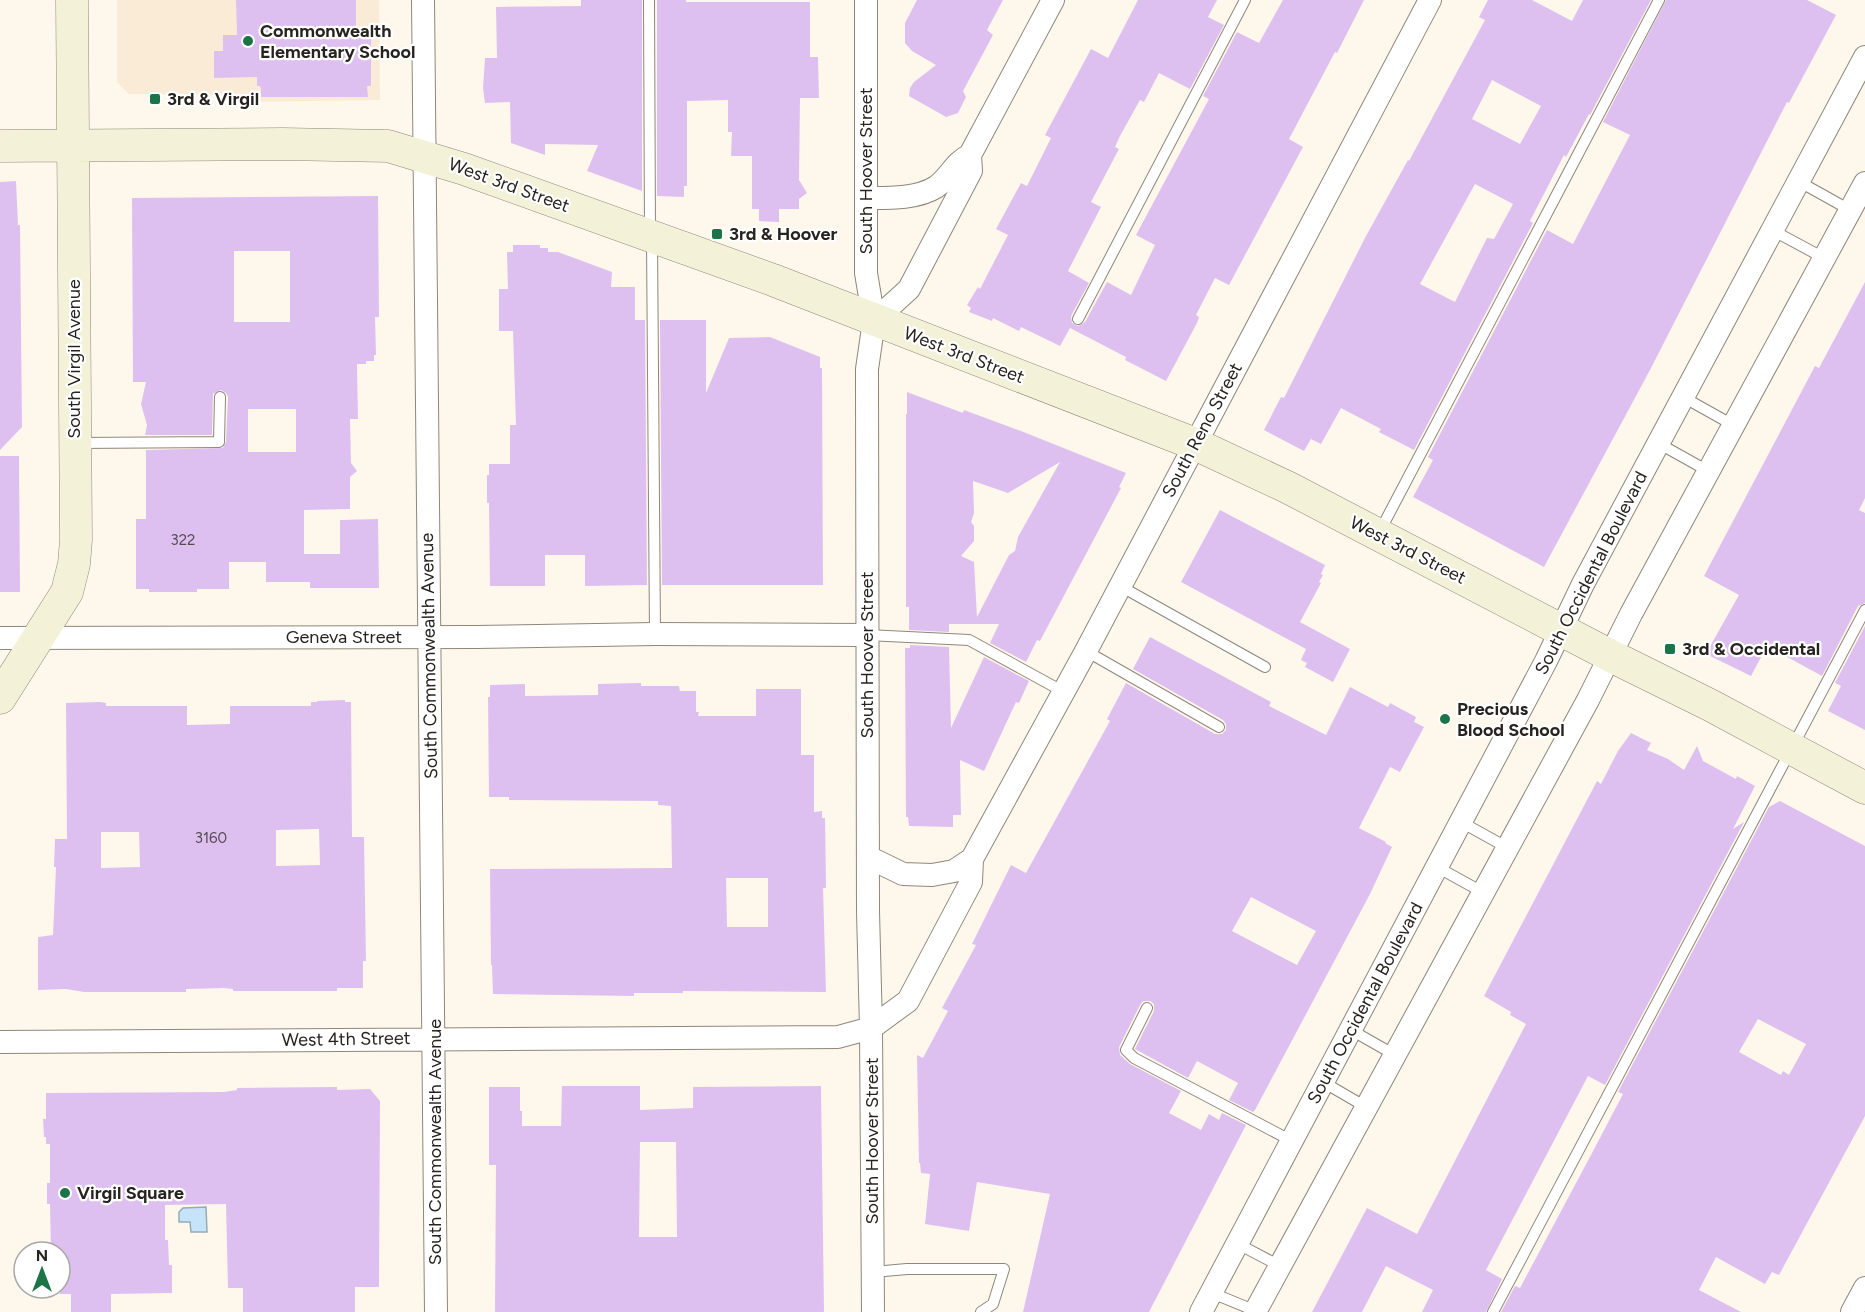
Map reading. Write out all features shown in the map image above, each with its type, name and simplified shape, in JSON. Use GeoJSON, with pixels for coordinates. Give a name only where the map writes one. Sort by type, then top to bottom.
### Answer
{"type":"FeatureCollection","features":[{"type":"Feature","properties":{"kind":"main road","name":"South Virgil Avenue"},"geometry":{"type":"LineString","coordinates":[[0,698],[67,592],[74,564],[76,540],[72,0]]}},
{"type":"Feature","properties":{"kind":"main road","name":"West 3rd Street"},"geometry":{"type":"LineString","coordinates":[[0,146],[388,146],[424,155],[773,280],[1194,444],[1379,534],[1865,788]]}},
{"type":"Feature","properties":{"kind":"street","name":"South Commonwealth Avenue"},"geometry":{"type":"LineString","coordinates":[[423,0],[436,1312]]}},
{"type":"Feature","properties":{"kind":"street","name":"South Hoover Street"},"geometry":{"type":"LineString","coordinates":[[866,0],[866,273],[874,321],[867,369],[868,857],[873,1312]]}},
{"type":"Feature","properties":{"kind":"street"},"geometry":{"type":"LineString","coordinates":[[874,321],[909,289],[971,171],[970,155],[1053,0]]}},
{"type":"Feature","properties":{"kind":"street","name":"South Reno Street"},"geometry":{"type":"LineString","coordinates":[[871,1028],[908,1001],[971,882],[972,859],[1086,651],[1430,0]]}},
{"type":"Feature","properties":{"kind":"street","name":"South Occidental Boulevard"},"geometry":{"type":"LineString","coordinates":[[1207,1302],[1461,822],[1562,629],[1583,584],[1865,57]]}},
{"type":"Feature","properties":{"kind":"street"},"geometry":{"type":"LineString","coordinates":[[867,198],[905,198],[936,187],[961,160],[970,155]]}},
{"type":"Feature","properties":{"kind":"street"},"geometry":{"type":"LineString","coordinates":[[1255,1312],[1484,893],[1611,656],[1631,614],[1865,183]]}},
{"type":"Feature","properties":{"kind":"street","name":"Geneva Street"},"geometry":{"type":"LineString","coordinates":[[0,638],[867,635]]}},
{"type":"Feature","properties":{"kind":"street"},"geometry":{"type":"LineString","coordinates":[[868,857],[903,874],[932,875],[954,871],[972,859]]}},
{"type":"Feature","properties":{"kind":"street","name":"West 4th Street"},"geometry":{"type":"LineString","coordinates":[[0,1042],[838,1037],[871,1028]]}},
{"type":"Feature","properties":{"kind":"street"},"geometry":{"type":"LineString","coordinates":[[1852,1312],[1865,1288]]}},
{"type":"Feature","properties":{"kind":"lane"},"geometry":{"type":"LineString","coordinates":[[649,0],[655,634]]}},
{"type":"Feature","properties":{"kind":"lane"},"geometry":{"type":"LineString","coordinates":[[1078,319],[1245,0]]}},
{"type":"Feature","properties":{"kind":"lane"},"geometry":{"type":"LineString","coordinates":[[1379,534],[1659,0]]}},
{"type":"Feature","properties":{"kind":"lane"},"geometry":{"type":"LineString","coordinates":[[1798,181],[1850,210]]}},
{"type":"Feature","properties":{"kind":"lane"},"geometry":{"type":"LineString","coordinates":[[1772,230],[1824,258]]}},
{"type":"Feature","properties":{"kind":"lane"},"geometry":{"type":"LineString","coordinates":[[75,443],[219,442],[220,397]]}},
{"type":"Feature","properties":{"kind":"lane"},"geometry":{"type":"LineString","coordinates":[[1683,397],[1733,425]]}},
{"type":"Feature","properties":{"kind":"lane"},"geometry":{"type":"LineString","coordinates":[[1658,443],[1708,471]]}},
{"type":"Feature","properties":{"kind":"lane"},"geometry":{"type":"LineString","coordinates":[[1120,586],[1265,667]]}},
{"type":"Feature","properties":{"kind":"lane"},"geometry":{"type":"LineString","coordinates":[[1493,1312],[1865,610]]}},
{"type":"Feature","properties":{"kind":"lane"},"geometry":{"type":"LineString","coordinates":[[867,635],[969,640],[1064,692]]}},
{"type":"Feature","properties":{"kind":"lane"},"geometry":{"type":"LineString","coordinates":[[1086,651],[1219,727]]}},
{"type":"Feature","properties":{"kind":"lane"},"geometry":{"type":"LineString","coordinates":[[1461,822],[1508,848]]}},
{"type":"Feature","properties":{"kind":"lane"},"geometry":{"type":"LineString","coordinates":[[1437,867],[1484,893]]}},
{"type":"Feature","properties":{"kind":"lane"},"geometry":{"type":"LineString","coordinates":[[1147,1008],[1126,1050],[1134,1059],[1292,1141]]}},
{"type":"Feature","properties":{"kind":"lane"},"geometry":{"type":"LineString","coordinates":[[1351,1030],[1395,1055]]}},
{"type":"Feature","properties":{"kind":"lane"},"geometry":{"type":"LineString","coordinates":[[1323,1082],[1366,1107]]}},
{"type":"Feature","properties":{"kind":"lane"},"geometry":{"type":"LineString","coordinates":[[1238,1244],[1281,1266]]}},
{"type":"Feature","properties":{"kind":"lane"},"geometry":{"type":"LineString","coordinates":[[873,1272],[907,1269],[1004,1269],[993,1304],[981,1312]]}},
{"type":"Feature","properties":{"kind":"lane"},"geometry":{"type":"LineString","coordinates":[[1207,1302],[1255,1312]]}},
{"type":"Feature","properties":{"kind":"shaded area","name":"Commonwealth Elementary School"},"geometry":{"type":"Polygon","coordinates":[[[117,0],[379,0],[380,100],[243,102],[242,95],[129,94],[117,82],[117,0]]]}},
{"type":"Feature","properties":{"kind":"water"},"geometry":{"type":"Polygon","coordinates":[[[206,1207],[207,1232],[191,1232],[190,1222],[179,1222],[179,1212],[183,1208],[206,1207]]]}},
{"type":"Feature","properties":{"kind":"building"},"geometry":{"type":"Polygon","coordinates":[[[236,0],[356,0],[356,27],[368,27],[368,38],[371,38],[371,86],[367,86],[368,97],[261,97],[257,77],[214,78],[214,51],[223,51],[223,35],[237,35],[236,0]]]}},
{"type":"Feature","properties":{"kind":"building"},"geometry":{"type":"Polygon","coordinates":[[[581,0],[642,0],[642,191],[587,171],[598,145],[545,144],[545,155],[511,143],[510,102],[485,103],[483,88],[485,58],[497,58],[496,7],[581,6],[581,0]]]}},
{"type":"Feature","properties":{"kind":"building"},"geometry":{"type":"Polygon","coordinates":[[[657,0],[810,2],[810,57],[818,57],[819,98],[800,98],[799,180],[807,193],[799,199],[799,209],[779,209],[779,222],[759,221],[759,209],[752,209],[752,156],[731,156],[732,132],[728,132],[728,100],[687,101],[687,186],[684,186],[684,197],[657,196],[657,0]]]}},
{"type":"Feature","properties":{"kind":"building"},"geometry":{"type":"Polygon","coordinates":[[[917,0],[1003,0],[987,30],[993,35],[963,91],[966,97],[958,113],[946,117],[909,96],[914,82],[936,65],[912,51],[905,43],[905,23],[917,0]]]}},
{"type":"Feature","properties":{"kind":"building"},"geometry":{"type":"Polygon","coordinates":[[[1138,0],[1217,0],[1208,17],[1224,25],[1190,89],[1159,73],[1144,102],[1140,100],[1120,136],[1115,147],[1119,149],[1091,202],[1101,207],[1068,271],[1089,283],[1071,316],[1072,323],[1078,326],[1085,322],[1107,282],[1131,295],[1155,245],[1136,235],[1209,99],[1203,96],[1237,32],[1259,43],[1283,0],[1364,0],[1289,139],[1303,147],[1229,285],[1215,278],[1196,315],[1199,317],[1197,323],[1166,381],[1070,328],[1060,346],[1021,327],[1019,331],[993,318],[992,321],[969,312],[971,308],[967,305],[978,287],[980,289],[1008,235],[996,229],[1021,183],[1027,186],[1051,138],[1045,135],[1091,49],[1108,58],[1138,0]]]}},
{"type":"Feature","properties":{"kind":"building"},"geometry":{"type":"Polygon","coordinates":[[[1488,0],[1532,0],[1572,21],[1583,0],[1651,0],[1590,115],[1566,157],[1564,155],[1530,221],[1533,223],[1414,450],[1379,432],[1381,429],[1341,408],[1321,444],[1311,439],[1304,451],[1264,430],[1281,397],[1284,398],[1366,236],[1485,20],[1479,17],[1488,0]],[[1492,80],[1472,119],[1520,144],[1541,106],[1492,80]],[[1475,184],[1420,284],[1455,302],[1487,238],[1494,239],[1513,204],[1475,184]]]}},
{"type":"Feature","properties":{"kind":"building"},"geometry":{"type":"Polygon","coordinates":[[[1666,0],[1807,0],[1836,15],[1789,103],[1787,102],[1650,370],[1544,567],[1413,497],[1433,460],[1428,457],[1547,230],[1573,244],[1630,135],[1603,122],[1666,0]]]}},
{"type":"Feature","properties":{"kind":"building"},"geometry":{"type":"Polygon","coordinates":[[[16,181],[18,225],[20,225],[22,427],[0,450],[0,182],[16,181]]]}},
{"type":"Feature","properties":{"kind":"building"},"geometry":{"type":"Polygon","coordinates":[[[378,196],[379,317],[375,317],[376,355],[374,355],[374,361],[357,364],[358,419],[350,419],[351,463],[357,471],[350,477],[350,509],[304,510],[304,554],[340,554],[340,520],[378,519],[379,588],[310,588],[310,582],[266,582],[266,562],[229,562],[229,589],[149,592],[149,589],[136,589],[136,519],[146,519],[146,450],[223,448],[226,442],[228,397],[221,390],[213,394],[212,435],[145,435],[147,425],[141,404],[146,382],[133,382],[132,198],[378,196]],[[234,251],[234,322],[290,322],[290,251],[234,251]],[[248,409],[248,452],[296,452],[296,409],[248,409]]]}},
{"type":"Feature","properties":{"kind":"building"},"geometry":{"type":"Polygon","coordinates":[[[513,245],[540,245],[540,248],[548,248],[548,252],[558,252],[612,272],[611,287],[635,287],[635,320],[645,320],[647,585],[585,586],[585,555],[545,555],[545,586],[490,586],[487,475],[489,475],[489,464],[510,464],[510,425],[516,425],[513,331],[499,331],[499,289],[508,289],[507,252],[513,252],[513,245]]]}},
{"type":"Feature","properties":{"kind":"building"},"geometry":{"type":"Polygon","coordinates":[[[1865,282],[1865,498],[1859,510],[1865,513],[1865,603],[1858,606],[1822,676],[1767,646],[1751,676],[1708,655],[1710,651],[1708,650],[1739,595],[1704,576],[1815,366],[1819,368],[1865,282]]]}},
{"type":"Feature","properties":{"kind":"building"},"geometry":{"type":"Polygon","coordinates":[[[660,320],[706,320],[706,393],[729,338],[770,337],[820,357],[820,368],[822,368],[823,585],[662,585],[660,320]]]}},
{"type":"Feature","properties":{"kind":"building"},"geometry":{"type":"Polygon","coordinates":[[[907,392],[1021,431],[1126,473],[1119,487],[1121,488],[1040,641],[1037,640],[1026,662],[990,643],[999,624],[949,624],[949,632],[909,630],[909,607],[906,607],[907,392]],[[1060,462],[1008,493],[973,481],[974,513],[971,522],[974,526],[974,541],[961,556],[974,562],[977,617],[1009,555],[1015,551],[1018,537],[1060,462]]]}},
{"type":"Feature","properties":{"kind":"building"},"geometry":{"type":"Polygon","coordinates":[[[0,456],[19,456],[20,592],[0,592],[0,456]]]}},
{"type":"Feature","properties":{"kind":"building"},"geometry":{"type":"Polygon","coordinates":[[[1220,510],[1325,565],[1319,582],[1321,583],[1300,622],[1350,649],[1333,682],[1305,667],[1307,663],[1301,660],[1306,649],[1181,582],[1220,510]]]}},
{"type":"Feature","properties":{"kind":"building"},"geometry":{"type":"Polygon","coordinates":[[[1865,626],[1865,730],[1828,711],[1841,686],[1835,683],[1865,626]]]}},
{"type":"Feature","properties":{"kind":"building"},"geometry":{"type":"Polygon","coordinates":[[[1150,637],[1271,702],[1269,706],[1326,735],[1350,687],[1388,707],[1390,703],[1416,717],[1414,722],[1424,727],[1400,772],[1390,767],[1359,828],[1392,847],[1370,894],[1255,1110],[1253,1112],[1229,1100],[1238,1083],[1197,1061],[1188,1078],[1135,1049],[1154,1011],[1154,1004],[1150,1001],[1143,1001],[1140,1005],[1119,1047],[1120,1055],[1130,1064],[1181,1091],[1169,1113],[1201,1130],[1209,1114],[1219,1120],[1222,1113],[1246,1125],[1149,1312],[1023,1312],[1050,1194],[977,1182],[969,1231],[925,1224],[930,1174],[921,1173],[919,1163],[917,1055],[923,1058],[948,1011],[942,1008],[976,945],[972,944],[1011,865],[1026,873],[1110,721],[1107,719],[1126,683],[1215,734],[1222,734],[1226,730],[1223,720],[1133,669],[1150,637]],[[1251,897],[1232,931],[1297,965],[1316,931],[1251,897]]]}},
{"type":"Feature","properties":{"kind":"building"},"geometry":{"type":"Polygon","coordinates":[[[910,645],[949,647],[951,728],[984,657],[1029,681],[1019,703],[1016,702],[984,771],[960,760],[961,815],[953,815],[953,827],[909,826],[908,817],[906,817],[905,648],[910,648],[910,645]]]}},
{"type":"Feature","properties":{"kind":"building"},"geometry":{"type":"Polygon","coordinates":[[[641,683],[641,686],[679,686],[680,691],[696,691],[698,716],[756,716],[756,689],[801,689],[801,755],[814,755],[814,812],[822,811],[822,818],[825,818],[826,888],[823,888],[826,992],[683,991],[683,993],[634,993],[634,996],[493,994],[490,869],[672,868],[671,806],[658,805],[658,801],[509,800],[509,797],[489,797],[488,697],[490,697],[490,685],[525,684],[525,696],[598,695],[598,684],[641,683]],[[726,878],[727,927],[768,927],[768,878],[726,878]]]}},
{"type":"Feature","properties":{"kind":"building"},"geometry":{"type":"Polygon","coordinates":[[[345,700],[345,702],[351,702],[352,837],[364,837],[366,961],[363,961],[363,988],[337,988],[337,991],[233,991],[233,989],[223,988],[186,989],[186,992],[38,990],[38,937],[53,935],[55,839],[67,839],[66,703],[100,702],[106,703],[106,706],[187,706],[187,725],[230,724],[230,706],[311,706],[311,702],[345,700]],[[319,829],[276,830],[276,866],[320,865],[319,829]],[[101,832],[101,868],[140,867],[139,832],[101,832]]]}},
{"type":"Feature","properties":{"kind":"building"},"geometry":{"type":"Polygon","coordinates":[[[1631,733],[1651,743],[1647,750],[1668,759],[1684,770],[1697,746],[1703,761],[1736,779],[1737,776],[1755,786],[1733,829],[1744,822],[1605,1085],[1588,1076],[1486,1270],[1502,1279],[1486,1312],[1422,1312],[1433,1290],[1386,1266],[1362,1312],[1312,1312],[1367,1208],[1417,1234],[1526,1024],[1484,996],[1597,781],[1601,784],[1618,751],[1631,733]]]}},
{"type":"Feature","properties":{"kind":"building"},"geometry":{"type":"Polygon","coordinates":[[[1780,801],[1865,846],[1865,1116],[1779,1275],[1772,1272],[1765,1284],[1716,1257],[1699,1290],[1741,1312],[1501,1312],[1515,1286],[1520,1288],[1591,1155],[1623,1094],[1618,1092],[1769,807],[1780,801]],[[1758,1019],[1739,1052],[1781,1075],[1783,1071],[1789,1075],[1806,1044],[1758,1019]]]}},
{"type":"Feature","properties":{"kind":"building"},"geometry":{"type":"Polygon","coordinates":[[[562,1086],[640,1086],[640,1110],[693,1108],[693,1087],[821,1086],[824,1312],[495,1312],[496,1165],[489,1165],[489,1087],[520,1087],[522,1126],[561,1126],[562,1086]],[[640,1142],[639,1237],[677,1237],[676,1142],[640,1142]]]}},
{"type":"Feature","properties":{"kind":"building"},"geometry":{"type":"Polygon","coordinates":[[[237,1088],[370,1089],[380,1101],[379,1287],[355,1287],[355,1312],[243,1312],[243,1288],[228,1288],[226,1204],[165,1205],[165,1240],[168,1240],[169,1265],[172,1265],[172,1293],[111,1294],[111,1312],[71,1312],[72,1240],[51,1240],[50,1204],[47,1204],[47,1183],[50,1183],[50,1144],[46,1144],[46,1137],[44,1137],[43,1119],[46,1119],[46,1093],[224,1092],[237,1090],[237,1088]]]}},
{"type":"Feature","properties":{"kind":"place","name":"Commonwealth Elementary School"},"geometry":{"type":"Point","coordinates":[248,41]}},
{"type":"Feature","properties":{"kind":"place","name":"3rd & Virgil"},"geometry":{"type":"Point","coordinates":[155,99]}},
{"type":"Feature","properties":{"kind":"place","name":"3rd & Hoover"},"geometry":{"type":"Point","coordinates":[717,234]}},
{"type":"Feature","properties":{"kind":"place","name":"3rd & Occidental"},"geometry":{"type":"Point","coordinates":[1670,649]}},
{"type":"Feature","properties":{"kind":"place","name":"Precious Blood School"},"geometry":{"type":"Point","coordinates":[1445,719]}},
{"type":"Feature","properties":{"kind":"place","name":"Virgil Square"},"geometry":{"type":"Point","coordinates":[65,1193]}}]}
